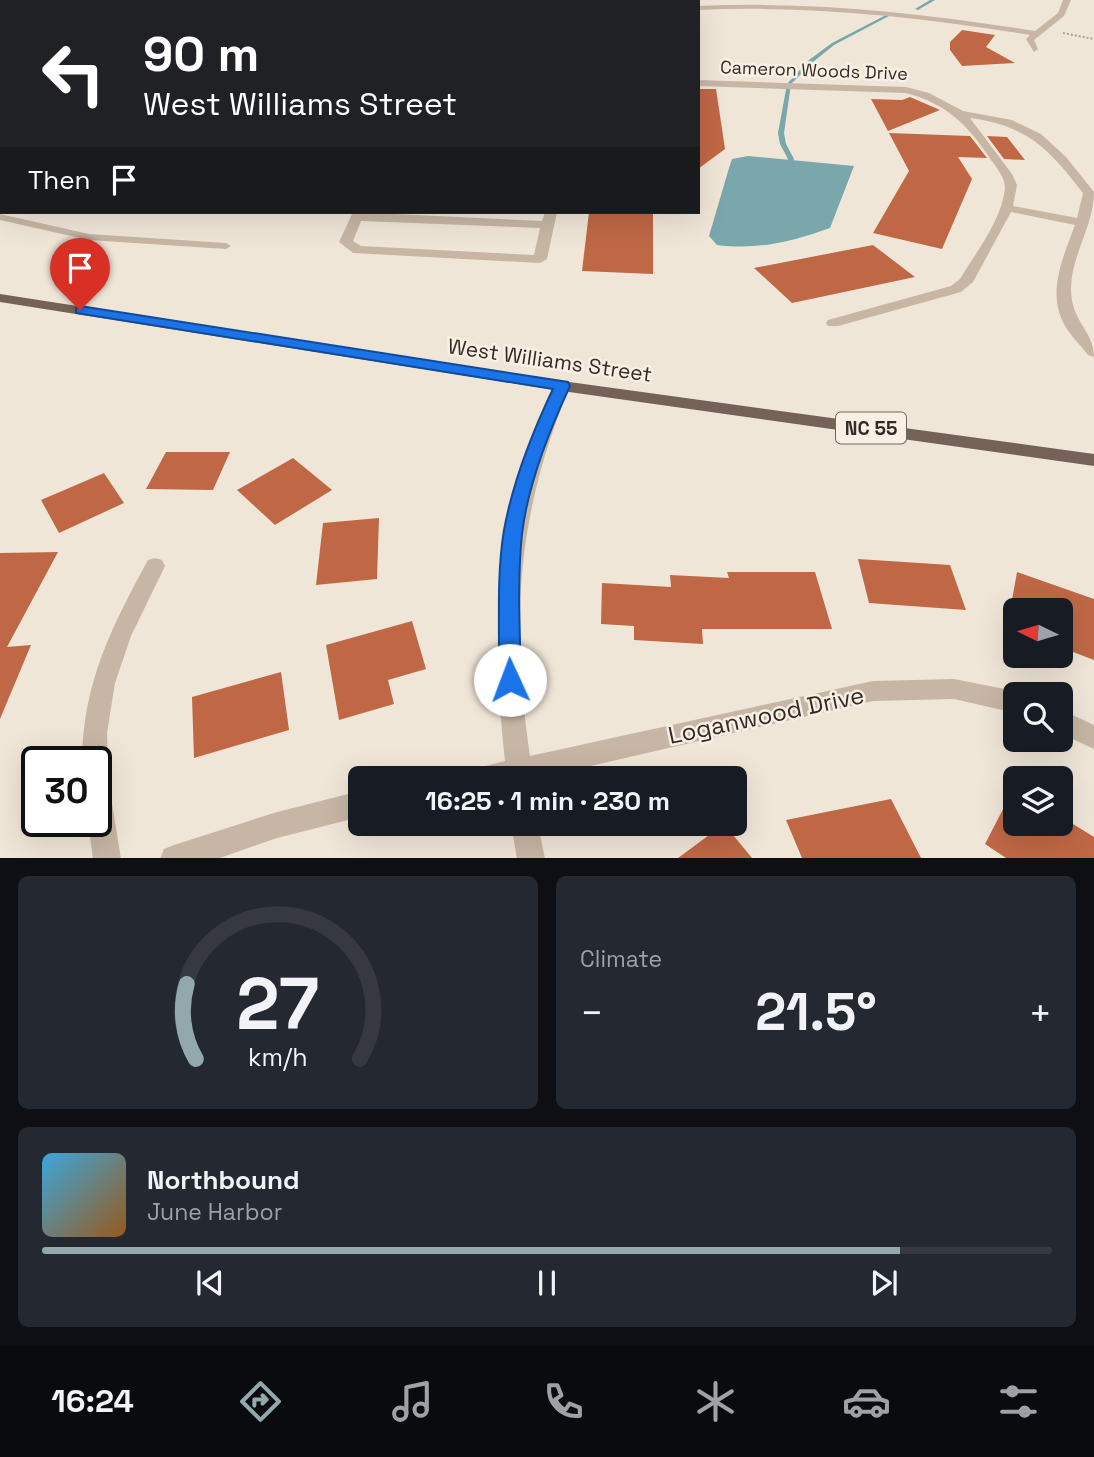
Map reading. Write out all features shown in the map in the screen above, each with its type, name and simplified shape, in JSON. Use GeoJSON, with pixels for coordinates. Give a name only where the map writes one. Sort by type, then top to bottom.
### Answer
{"type":"FeatureCollection","features":[{"type":"Feature","properties":{"kind":"main road","name":"West Williams Street"},"geometry":{"type":"LineString","coordinates":[[0,298],[562,386],[1094,460]]}},
{"type":"Feature","properties":{"kind":"street"},"geometry":{"type":"LineString","coordinates":[[1034,49],[1029,42],[1060,14],[1066,0]]}},
{"type":"Feature","properties":{"kind":"street"},"geometry":{"type":"LineString","coordinates":[[700,8],[763,3],[838,5],[1036,34]]}},
{"type":"Feature","properties":{"kind":"street","name":"Cameron Woods Drive"},"geometry":{"type":"LineString","coordinates":[[700,83],[906,90],[939,100],[965,114],[1002,118],[1037,134],[1089,193],[1061,285],[1068,318],[1094,352]]}},
{"type":"Feature","properties":{"kind":"street"},"geometry":{"type":"LineString","coordinates":[[833,323],[956,289],[973,275],[1007,208],[1011,184],[965,114]]}},
{"type":"Feature","properties":{"kind":"street"},"geometry":{"type":"LineString","coordinates":[[1007,208],[1082,223]]}},
{"type":"Feature","properties":{"kind":"street"},"geometry":{"type":"LineString","coordinates":[[358,214],[549,219],[540,259],[358,250],[346,242],[358,214]]}},
{"type":"Feature","properties":{"kind":"street"},"geometry":{"type":"LineString","coordinates":[[519,766],[509,655],[513,531],[522,492],[546,420],[562,386]]}},
{"type":"Feature","properties":{"kind":"street"},"geometry":{"type":"LineString","coordinates":[[96,746],[97,703],[104,672],[120,631],[155,566]]}},
{"type":"Feature","properties":{"kind":"street","name":"Loganwood Drive"},"geometry":{"type":"LineString","coordinates":[[554,766],[873,691],[954,689],[1003,699]]}},
{"type":"Feature","properties":{"kind":"street"},"geometry":{"type":"LineString","coordinates":[[1073,727],[1094,738]]}},
{"type":"Feature","properties":{"kind":"street"},"geometry":{"type":"LineString","coordinates":[[177,858],[277,824],[348,807]]}},
{"type":"Feature","properties":{"kind":"street"},"geometry":{"type":"LineString","coordinates":[[526,836],[531,858]]}},
{"type":"Feature","properties":{"kind":"street"},"geometry":{"type":"LineString","coordinates":[[104,837],[107,858]]}},
{"type":"Feature","properties":{"kind":"lane"},"geometry":{"type":"LineString","coordinates":[[12,219],[21,214]]}},
{"type":"Feature","properties":{"kind":"lane"},"geometry":{"type":"LineString","coordinates":[[0,217],[89,237],[226,246]]}},
{"type":"Feature","properties":{"kind":"path"},"geometry":{"type":"LineString","coordinates":[[1059,33],[1094,39]]}},
{"type":"Feature","properties":{"kind":"water"},"geometry":{"type":"Polygon","coordinates":[[[748,156],[854,166],[830,228],[774,244],[717,245],[709,236],[732,159],[748,156]]]}},
{"type":"Feature","properties":{"kind":"building"},"geometry":{"type":"Polygon","coordinates":[[[962,30],[995,35],[986,47],[1015,63],[962,66],[950,50],[950,42],[962,30]]]}},
{"type":"Feature","properties":{"kind":"building"},"geometry":{"type":"Polygon","coordinates":[[[700,89],[716,89],[725,149],[700,168],[700,89]]]}},
{"type":"Feature","properties":{"kind":"building"},"geometry":{"type":"Polygon","coordinates":[[[910,97],[940,110],[888,131],[871,99],[902,100],[910,97]]]}},
{"type":"Feature","properties":{"kind":"building"},"geometry":{"type":"Polygon","coordinates":[[[889,133],[970,136],[987,158],[958,157],[972,179],[942,249],[873,233],[909,171],[889,133]]]}},
{"type":"Feature","properties":{"kind":"building"},"geometry":{"type":"Polygon","coordinates":[[[987,136],[1007,137],[1025,160],[1004,159],[987,136]]]}},
{"type":"Feature","properties":{"kind":"building"},"geometry":{"type":"Polygon","coordinates":[[[589,214],[653,214],[653,274],[582,271],[589,214]]]}},
{"type":"Feature","properties":{"kind":"building"},"geometry":{"type":"Polygon","coordinates":[[[873,245],[915,277],[792,303],[754,268],[873,245]]]}},
{"type":"Feature","properties":{"kind":"building"},"geometry":{"type":"Polygon","coordinates":[[[166,452],[230,452],[213,490],[146,489],[166,452]]]}},
{"type":"Feature","properties":{"kind":"building"},"geometry":{"type":"Polygon","coordinates":[[[293,458],[332,490],[275,525],[237,490],[293,458]]]}},
{"type":"Feature","properties":{"kind":"building"},"geometry":{"type":"Polygon","coordinates":[[[104,473],[124,503],[59,533],[41,500],[104,473]]]}},
{"type":"Feature","properties":{"kind":"building"},"geometry":{"type":"Polygon","coordinates":[[[379,518],[377,579],[316,585],[323,523],[379,518]]]}},
{"type":"Feature","properties":{"kind":"building"},"geometry":{"type":"Polygon","coordinates":[[[58,552],[7,647],[31,645],[0,719],[0,553],[58,552]]]}},
{"type":"Feature","properties":{"kind":"building"},"geometry":{"type":"Polygon","coordinates":[[[858,559],[950,565],[966,610],[869,603],[858,559]]]}},
{"type":"Feature","properties":{"kind":"building"},"geometry":{"type":"Polygon","coordinates":[[[727,572],[815,572],[832,629],[702,629],[703,644],[634,640],[634,626],[601,624],[602,583],[671,587],[670,575],[729,578],[727,572]]]}},
{"type":"Feature","properties":{"kind":"building"},"geometry":{"type":"Polygon","coordinates":[[[1017,572],[1094,599],[1094,660],[1073,652],[1073,598],[1012,598],[1017,572]]]}},
{"type":"Feature","properties":{"kind":"building"},"geometry":{"type":"Polygon","coordinates":[[[412,621],[426,669],[388,680],[394,704],[339,720],[326,645],[412,621]]]}},
{"type":"Feature","properties":{"kind":"building"},"geometry":{"type":"Polygon","coordinates":[[[281,672],[289,730],[194,758],[192,697],[281,672]]]}},
{"type":"Feature","properties":{"kind":"building"},"geometry":{"type":"Polygon","coordinates":[[[891,799],[921,858],[802,858],[786,820],[891,799]]]}},
{"type":"Feature","properties":{"kind":"building"},"geometry":{"type":"Polygon","coordinates":[[[1003,809],[1003,836],[1073,836],[1073,824],[1094,837],[1094,858],[1006,858],[985,844],[1003,809]]]}},
{"type":"Feature","properties":{"kind":"building"},"geometry":{"type":"Polygon","coordinates":[[[708,836],[734,836],[752,858],[678,858],[708,836]]]}},
{"type":"Feature","properties":{"kind":"waterway"},"geometry":{"type":"LineString","coordinates":[[917,9],[933,0]]}},
{"type":"Feature","properties":{"kind":"waterway"},"geometry":{"type":"LineString","coordinates":[[788,168],[791,159],[781,133],[789,84],[811,61],[833,44],[887,16]]}},
{"type":"Feature","properties":{"kind":"route"},"geometry":{"type":"LineString","coordinates":[[80,310],[562,386],[546,420],[522,492],[513,531],[510,567],[510,680]]}}]}
